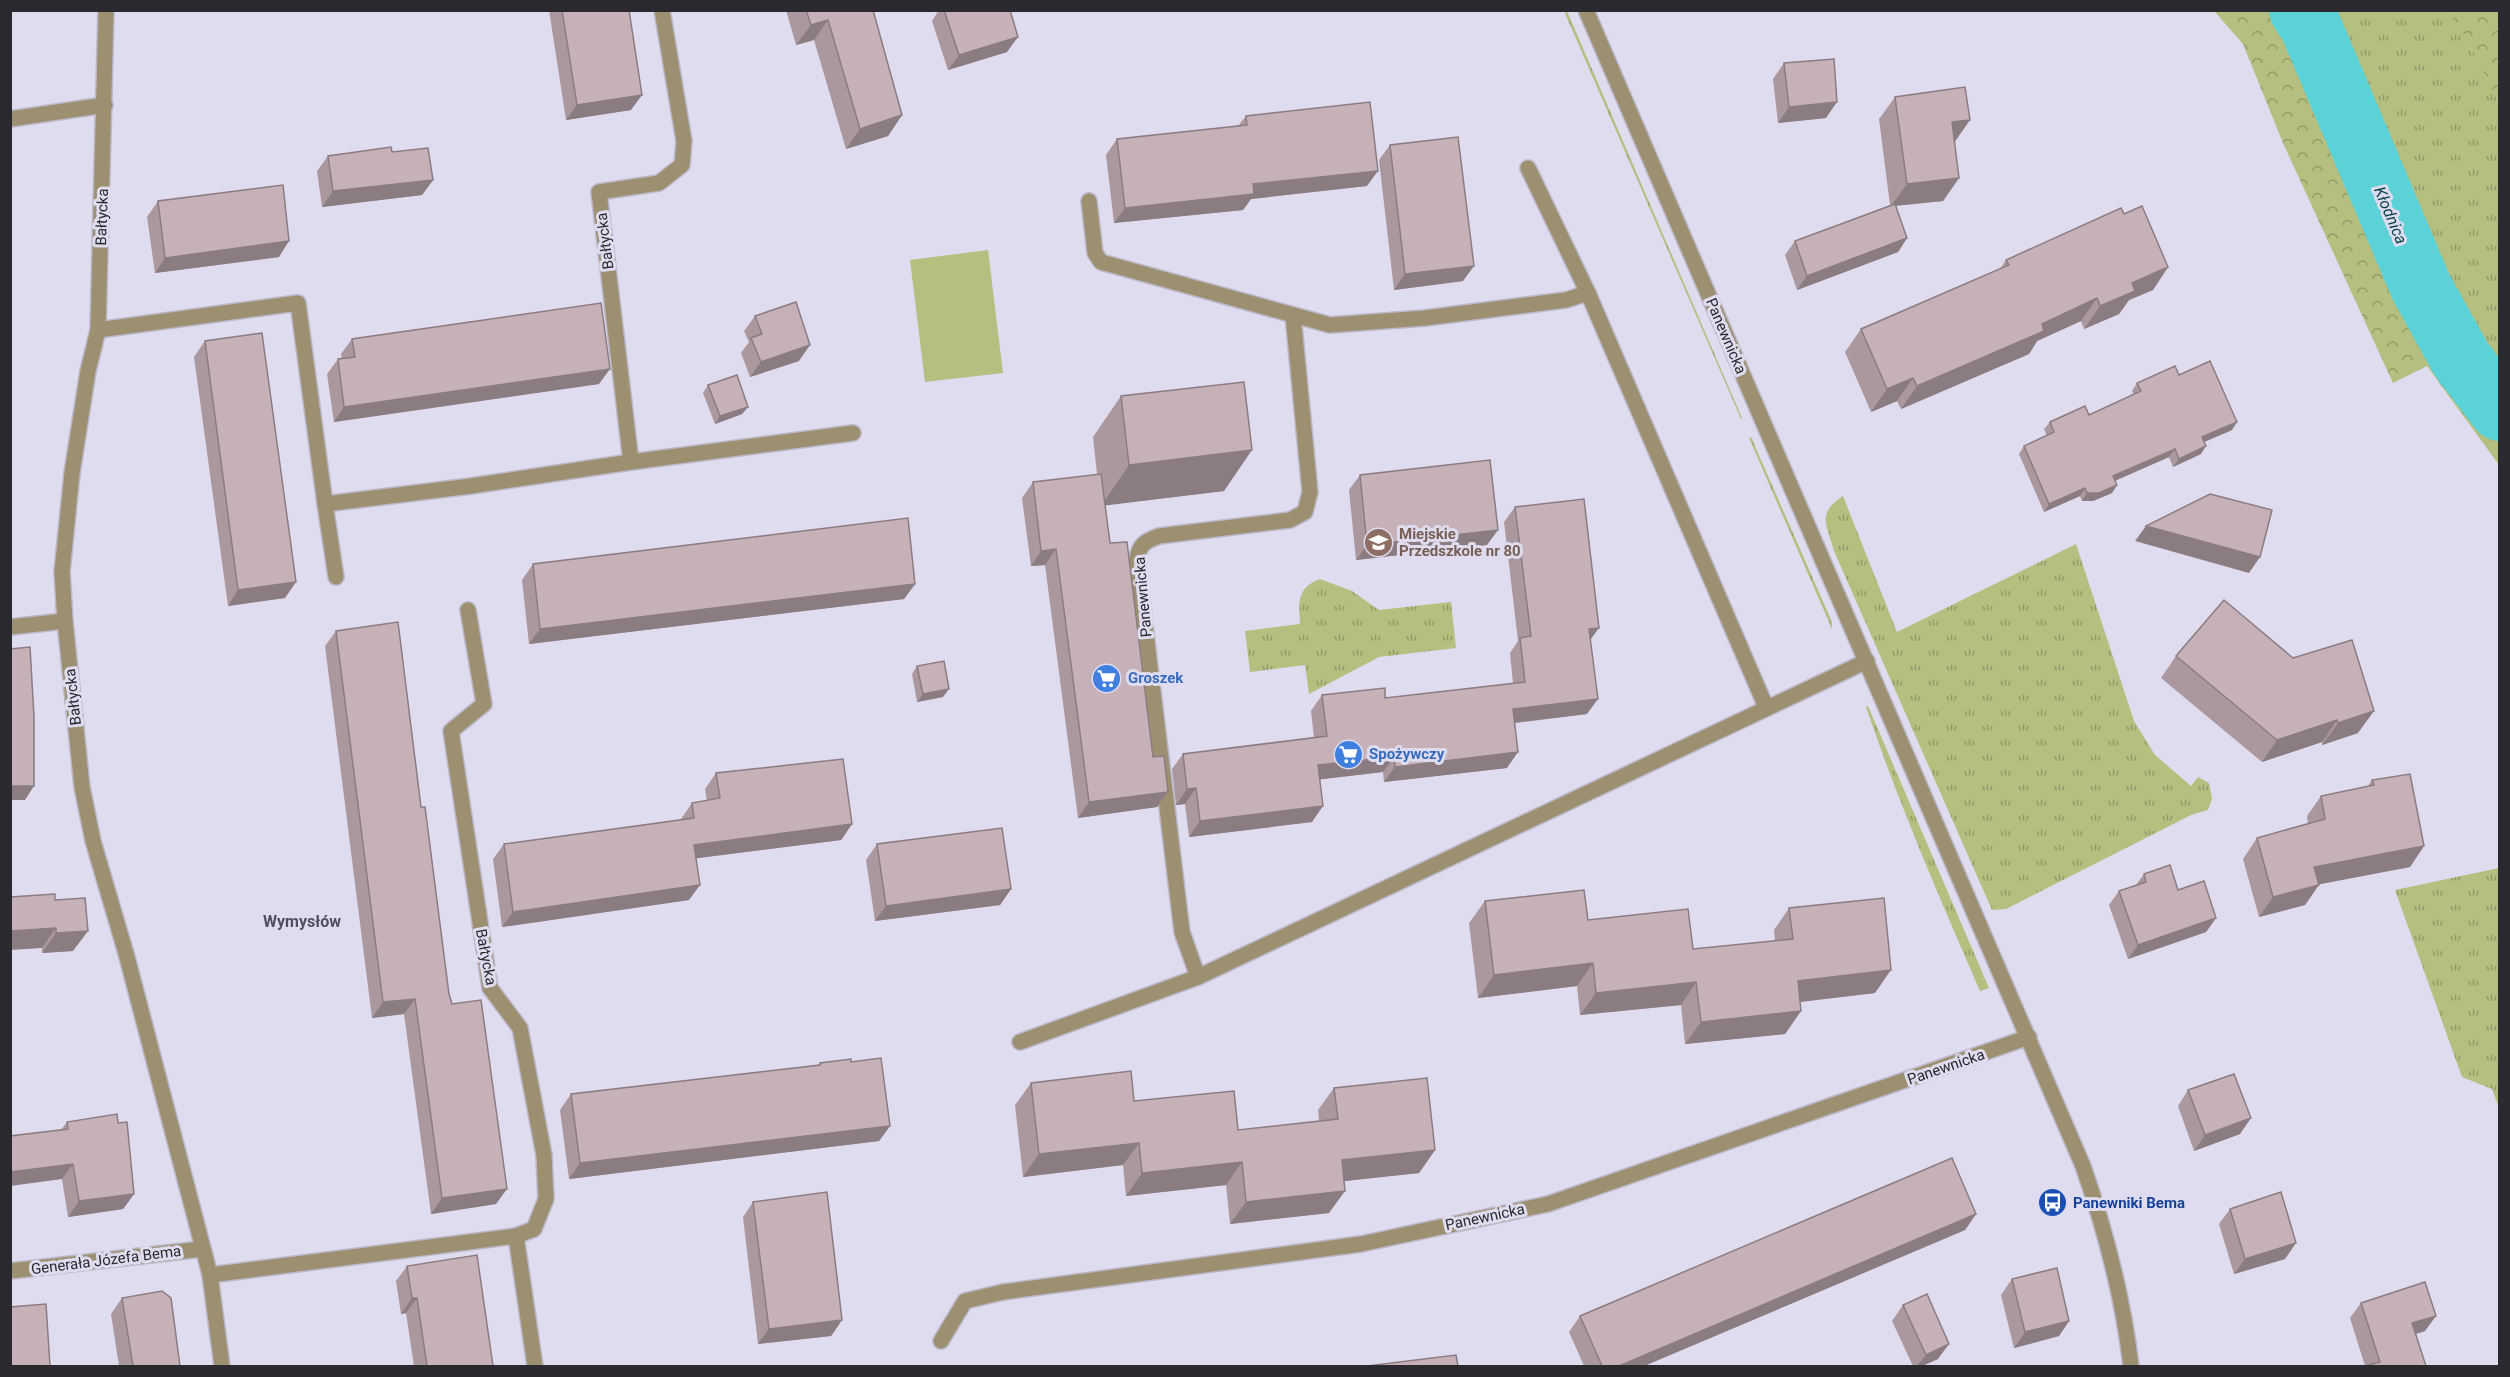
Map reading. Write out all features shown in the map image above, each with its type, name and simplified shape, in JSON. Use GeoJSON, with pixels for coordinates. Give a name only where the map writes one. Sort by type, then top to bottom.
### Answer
{"type":"FeatureCollection","features":[{"type":"Feature","properties":{"kind":"street","name":"Bałtycka"},"geometry":{"type":"LineString","coordinates":[[106,10],[98,330],[88,371],[72,473],[62,572],[65,621],[82,787],[93,841],[127,957],[210,1275],[222,1366]]}},
{"type":"Feature","properties":{"kind":"street","name":"Bałtycka"},"geometry":{"type":"LineString","coordinates":[[631,462],[599,192],[659,183],[681,165],[684,141],[662,10]]}},
{"type":"Feature","properties":{"kind":"street","name":"Panewnicka"},"geometry":{"type":"LineString","coordinates":[[1586,10],[2083,1166],[2097,1207],[2122,1304],[2131,1366]]}},
{"type":"Feature","properties":{"kind":"street"},"geometry":{"type":"LineString","coordinates":[[10,118],[105,105]]}},
{"type":"Feature","properties":{"kind":"street"},"geometry":{"type":"LineString","coordinates":[[1528,168],[1587,293],[1766,707]]}},
{"type":"Feature","properties":{"kind":"street"},"geometry":{"type":"LineString","coordinates":[[1089,201],[1095,253],[1101,262],[1330,325],[1437,316],[1566,300],[1587,293]]}},
{"type":"Feature","properties":{"kind":"street"},"geometry":{"type":"LineString","coordinates":[[98,330],[298,303],[336,577]]}},
{"type":"Feature","properties":{"kind":"street","name":"Panewnicka"},"geometry":{"type":"LineString","coordinates":[[1198,977],[1182,932],[1138,550],[1143,543],[1159,536],[1290,520],[1305,512],[1310,492],[1293,315]]}},
{"type":"Feature","properties":{"kind":"street"},"geometry":{"type":"LineString","coordinates":[[325,504],[853,433]]}},
{"type":"Feature","properties":{"kind":"street","name":"Bałtycka"},"geometry":{"type":"LineString","coordinates":[[468,610],[484,704],[451,730],[490,988],[520,1029],[544,1155],[546,1199],[534,1229],[516,1236]]}},
{"type":"Feature","properties":{"kind":"street"},"geometry":{"type":"LineString","coordinates":[[10,627],[65,621]]}},
{"type":"Feature","properties":{"kind":"street"},"geometry":{"type":"LineString","coordinates":[[1020,1042],[1198,977],[1866,661]]}},
{"type":"Feature","properties":{"kind":"street","name":"Panewnicka"},"geometry":{"type":"LineString","coordinates":[[941,1341],[965,1301],[1003,1292],[1361,1244],[1548,1204],[2029,1037]]}},
{"type":"Feature","properties":{"kind":"street"},"geometry":{"type":"LineString","coordinates":[[210,1275],[516,1236],[535,1366]]}},
{"type":"Feature","properties":{"kind":"street","name":"Generała Józefa Bema"},"geometry":{"type":"LineString","coordinates":[[10,1271],[202,1249]]}},
{"type":"Feature","properties":{"kind":"green space"},"geometry":{"type":"Polygon","coordinates":[[[1564,11],[1567,11],[1741,419],[1564,11]]]}},
{"type":"Feature","properties":{"kind":"green space"},"geometry":{"type":"Polygon","coordinates":[[[2214,11],[2280,11],[2309,58],[2447,362],[2499,429],[2499,465],[2427,366],[2393,383],[2283,143],[2243,44],[2214,11]]]}},
{"type":"Feature","properties":{"kind":"green space"},"geometry":{"type":"Polygon","coordinates":[[[2315,11],[2448,11],[2462,29],[2499,103],[2499,389],[2479,361],[2428,269],[2326,28],[2315,11]]]}},
{"type":"Feature","properties":{"kind":"green space"},"geometry":{"type":"Polygon","coordinates":[[[2448,11],[2499,11],[2499,103],[2462,30],[2448,11]]]}},
{"type":"Feature","properties":{"kind":"green space"},"geometry":{"type":"Polygon","coordinates":[[[988,250],[1003,373],[925,382],[910,260],[988,250]]]}},
{"type":"Feature","properties":{"kind":"green space"},"geometry":{"type":"Polygon","coordinates":[[[1751,437],[1832,622],[1832,629],[1749,438],[1751,437]]]}},
{"type":"Feature","properties":{"kind":"green space"},"geometry":{"type":"Polygon","coordinates":[[[1843,496],[1897,632],[2076,544],[2134,721],[2155,755],[2191,786],[2198,777],[2209,783],[2212,799],[2208,810],[2191,815],[2006,909],[1992,910],[1834,551],[1826,514],[1829,508],[1843,496]]]}},
{"type":"Feature","properties":{"kind":"green space"},"geometry":{"type":"Polygon","coordinates":[[[1320,579],[1352,591],[1379,610],[1451,602],[1456,648],[1379,657],[1309,694],[1305,665],[1250,672],[1245,631],[1300,624],[1300,603],[1303,592],[1320,579]]]}},
{"type":"Feature","properties":{"kind":"green space"},"geometry":{"type":"Polygon","coordinates":[[[1868,706],[1989,988],[1980,991],[1892,779],[1866,707],[1868,706]]]}},
{"type":"Feature","properties":{"kind":"green space"},"geometry":{"type":"Polygon","coordinates":[[[2500,868],[2499,1108],[2492,1089],[2462,1077],[2395,890],[2500,868]]]}},
{"type":"Feature","properties":{"kind":"building"},"geometry":{"type":"Polygon","coordinates":[[[562,10],[629,10],[642,95],[577,105],[562,10]]]}},
{"type":"Feature","properties":{"kind":"building"},"geometry":{"type":"Polygon","coordinates":[[[806,10],[873,10],[902,115],[860,129],[828,20],[811,25],[806,10]]]}},
{"type":"Feature","properties":{"kind":"building"},"geometry":{"type":"Polygon","coordinates":[[[944,10],[1010,10],[1018,37],[959,55],[944,10]]]}},
{"type":"Feature","properties":{"kind":"building"},"geometry":{"type":"Polygon","coordinates":[[[1834,59],[1837,102],[1789,107],[1784,63],[1834,59]]]}},
{"type":"Feature","properties":{"kind":"building"},"geometry":{"type":"Polygon","coordinates":[[[1965,87],[1970,120],[1952,122],[1959,178],[1907,184],[1895,97],[1965,87]]]}},
{"type":"Feature","properties":{"kind":"building"},"geometry":{"type":"Polygon","coordinates":[[[1370,102],[1378,171],[1253,184],[1254,194],[1125,208],[1117,139],[1247,125],[1246,116],[1370,102]]]}},
{"type":"Feature","properties":{"kind":"building"},"geometry":{"type":"Polygon","coordinates":[[[1458,137],[1474,266],[1405,274],[1390,145],[1458,137]]]}},
{"type":"Feature","properties":{"kind":"building"},"geometry":{"type":"Polygon","coordinates":[[[391,147],[392,152],[428,148],[433,180],[333,191],[328,156],[391,147]]]}},
{"type":"Feature","properties":{"kind":"building"},"geometry":{"type":"Polygon","coordinates":[[[283,185],[289,241],[165,258],[158,201],[283,185]]]}},
{"type":"Feature","properties":{"kind":"building"},"geometry":{"type":"Polygon","coordinates":[[[1895,204],[1907,238],[1807,276],[1795,241],[1895,204]]]}},
{"type":"Feature","properties":{"kind":"building"},"geometry":{"type":"Polygon","coordinates":[[[2142,206],[2168,267],[2132,283],[2135,291],[2100,306],[2097,298],[2042,324],[2044,331],[1917,386],[1913,378],[1887,389],[1861,329],[2009,265],[2006,260],[2121,208],[2124,214],[2142,206]]]}},
{"type":"Feature","properties":{"kind":"building"},"geometry":{"type":"Polygon","coordinates":[[[796,302],[810,345],[761,362],[751,338],[762,334],[755,316],[796,302]]]}},
{"type":"Feature","properties":{"kind":"building"},"geometry":{"type":"Polygon","coordinates":[[[601,303],[610,369],[344,407],[338,359],[355,357],[352,339],[601,303]]]}},
{"type":"Feature","properties":{"kind":"building"},"geometry":{"type":"Polygon","coordinates":[[[262,333],[296,582],[238,590],[205,341],[262,333]]]}},
{"type":"Feature","properties":{"kind":"building"},"geometry":{"type":"Polygon","coordinates":[[[2210,361],[2237,422],[2202,437],[2206,446],[2179,459],[2175,449],[2113,476],[2117,485],[2099,493],[2087,493],[2085,488],[2049,504],[2024,446],[2054,432],[2050,422],[2085,406],[2089,415],[2141,391],[2137,383],[2175,366],[2179,375],[2210,361]]]}},
{"type":"Feature","properties":{"kind":"building"},"geometry":{"type":"Polygon","coordinates":[[[737,375],[748,407],[720,416],[708,385],[737,375]]]}},
{"type":"Feature","properties":{"kind":"building"},"geometry":{"type":"Polygon","coordinates":[[[1244,382],[1252,450],[1129,465],[1121,396],[1244,382]]]}},
{"type":"Feature","properties":{"kind":"building"},"geometry":{"type":"Polygon","coordinates":[[[1490,460],[1498,530],[1367,545],[1360,475],[1490,460]]]}},
{"type":"Feature","properties":{"kind":"building"},"geometry":{"type":"Polygon","coordinates":[[[1101,474],[1110,543],[1127,542],[1153,757],[1164,756],[1168,792],[1089,802],[1056,549],[1041,551],[1033,482],[1101,474]]]}},
{"type":"Feature","properties":{"kind":"building"},"geometry":{"type":"Polygon","coordinates":[[[2210,494],[2272,510],[2260,557],[2146,526],[2210,494]]]}},
{"type":"Feature","properties":{"kind":"building"},"geometry":{"type":"Polygon","coordinates":[[[1584,499],[1599,628],[1589,629],[1598,699],[1513,709],[1518,752],[1395,767],[1394,757],[1318,765],[1323,806],[1200,821],[1196,788],[1187,789],[1183,754],[1327,736],[1322,695],[1385,688],[1385,698],[1525,682],[1520,638],[1531,636],[1515,507],[1584,499]]]}},
{"type":"Feature","properties":{"kind":"building"},"geometry":{"type":"Polygon","coordinates":[[[908,518],[915,584],[540,629],[533,564],[908,518]]]}},
{"type":"Feature","properties":{"kind":"building"},"geometry":{"type":"Polygon","coordinates":[[[2224,600],[2293,658],[2352,640],[2374,711],[2338,723],[2337,720],[2277,740],[2176,656],[2224,600]]]}},
{"type":"Feature","properties":{"kind":"building"},"geometry":{"type":"Polygon","coordinates":[[[398,622],[421,807],[425,807],[449,994],[452,1004],[481,1000],[507,1189],[442,1198],[415,999],[383,1002],[336,631],[398,622]]]}},
{"type":"Feature","properties":{"kind":"building"},"geometry":{"type":"Polygon","coordinates":[[[30,647],[34,717],[34,786],[10,786],[10,649],[30,647]]]}},
{"type":"Feature","properties":{"kind":"building"},"geometry":{"type":"Polygon","coordinates":[[[944,661],[949,689],[923,694],[917,666],[944,661]]]}},
{"type":"Feature","properties":{"kind":"building"},"geometry":{"type":"Polygon","coordinates":[[[843,759],[852,824],[694,845],[700,885],[513,912],[504,844],[694,818],[692,803],[720,798],[716,773],[843,759]]]}},
{"type":"Feature","properties":{"kind":"building"},"geometry":{"type":"Polygon","coordinates":[[[2410,774],[2424,846],[2314,867],[2319,885],[2273,897],[2257,838],[2325,819],[2321,796],[2374,785],[2372,780],[2410,774]]]}},
{"type":"Feature","properties":{"kind":"building"},"geometry":{"type":"Polygon","coordinates":[[[1002,828],[1011,889],[886,906],[877,844],[1002,828]]]}},
{"type":"Feature","properties":{"kind":"building"},"geometry":{"type":"Polygon","coordinates":[[[2170,865],[2178,890],[2204,881],[2216,918],[2138,945],[2119,891],[2146,882],[2144,874],[2170,865]]]}},
{"type":"Feature","properties":{"kind":"building"},"geometry":{"type":"Polygon","coordinates":[[[1584,890],[1588,920],[1688,909],[1693,949],[1793,939],[1789,908],[1884,898],[1891,970],[1798,981],[1801,1011],[1701,1022],[1696,982],[1596,993],[1593,963],[1494,975],[1485,901],[1584,890]]]}},
{"type":"Feature","properties":{"kind":"building"},"geometry":{"type":"Polygon","coordinates":[[[55,894],[55,900],[85,898],[88,931],[56,933],[56,928],[10,931],[10,897],[55,894]]]}},
{"type":"Feature","properties":{"kind":"building"},"geometry":{"type":"Polygon","coordinates":[[[881,1058],[890,1126],[580,1163],[571,1094],[820,1065],[820,1063],[851,1059],[851,1062],[881,1058]]]}},
{"type":"Feature","properties":{"kind":"building"},"geometry":{"type":"Polygon","coordinates":[[[1131,1071],[1134,1101],[1234,1091],[1238,1130],[1338,1119],[1334,1088],[1427,1078],[1435,1150],[1342,1160],[1345,1191],[1246,1202],[1242,1162],[1142,1173],[1139,1143],[1039,1154],[1031,1083],[1131,1071]]]}},
{"type":"Feature","properties":{"kind":"building"},"geometry":{"type":"Polygon","coordinates":[[[2234,1074],[2251,1118],[2205,1135],[2188,1090],[2234,1074]]]}},
{"type":"Feature","properties":{"kind":"building"},"geometry":{"type":"Polygon","coordinates":[[[117,1114],[118,1123],[127,1122],[134,1194],[79,1201],[73,1164],[10,1172],[10,1136],[68,1129],[67,1122],[117,1114]]]}},
{"type":"Feature","properties":{"kind":"building"},"geometry":{"type":"Polygon","coordinates":[[[1952,1158],[1976,1214],[1619,1366],[1602,1366],[1580,1316],[1952,1158]]]}},
{"type":"Feature","properties":{"kind":"building"},"geometry":{"type":"Polygon","coordinates":[[[827,1192],[842,1320],[769,1329],[753,1202],[827,1192]]]}},
{"type":"Feature","properties":{"kind":"building"},"geometry":{"type":"Polygon","coordinates":[[[2281,1192],[2296,1243],[2245,1259],[2230,1209],[2281,1192]]]}},
{"type":"Feature","properties":{"kind":"building"},"geometry":{"type":"Polygon","coordinates":[[[477,1255],[493,1366],[427,1366],[417,1298],[412,1298],[407,1266],[477,1255]]]}},
{"type":"Feature","properties":{"kind":"building"},"geometry":{"type":"Polygon","coordinates":[[[2057,1268],[2069,1321],[2025,1332],[2012,1279],[2057,1268]]]}},
{"type":"Feature","properties":{"kind":"building"},"geometry":{"type":"Polygon","coordinates":[[[2425,1282],[2436,1316],[2412,1323],[2426,1366],[2365,1366],[2380,1362],[2361,1303],[2425,1282]]]}},
{"type":"Feature","properties":{"kind":"building"},"geometry":{"type":"Polygon","coordinates":[[[162,1291],[171,1298],[180,1366],[133,1366],[122,1298],[162,1291]]]}},
{"type":"Feature","properties":{"kind":"building"},"geometry":{"type":"Polygon","coordinates":[[[1927,1294],[1949,1344],[1926,1355],[1903,1305],[1927,1294]]]}},
{"type":"Feature","properties":{"kind":"building"},"geometry":{"type":"Polygon","coordinates":[[[46,1304],[50,1366],[10,1366],[10,1307],[46,1304]]]}},
{"type":"Feature","properties":{"kind":"building"},"geometry":{"type":"Polygon","coordinates":[[[1456,1355],[1458,1366],[1367,1366],[1456,1355]]]}},
{"type":"Feature","properties":{"kind":"waterway","name":"Kłodnica"},"geometry":{"type":"LineString","coordinates":[[2300,10],[2310,25],[2421,287],[2461,359],[2500,410]]}},
{"type":"Feature","properties":{"kind":"waterway"},"geometry":{"type":"LineString","coordinates":[[2351,183],[2369,166]]}},
{"type":"Feature","properties":{"kind":"place","name":"Miejskie Przedszkole nr 80"},"geometry":{"type":"Point","coordinates":[1378,543]}},
{"type":"Feature","properties":{"kind":"place","name":"Groszek"},"geometry":{"type":"Point","coordinates":[1107,678]}},
{"type":"Feature","properties":{"kind":"place","name":"Spożywczy"},"geometry":{"type":"Point","coordinates":[1348,754]}},
{"type":"Feature","properties":{"kind":"place","name":"Panewniki Bema"},"geometry":{"type":"Point","coordinates":[2052,1203]}},
{"type":"Feature","properties":{"kind":"district","name":"Wymysłów"},"geometry":{"type":"Point","coordinates":[302,921]}}]}
